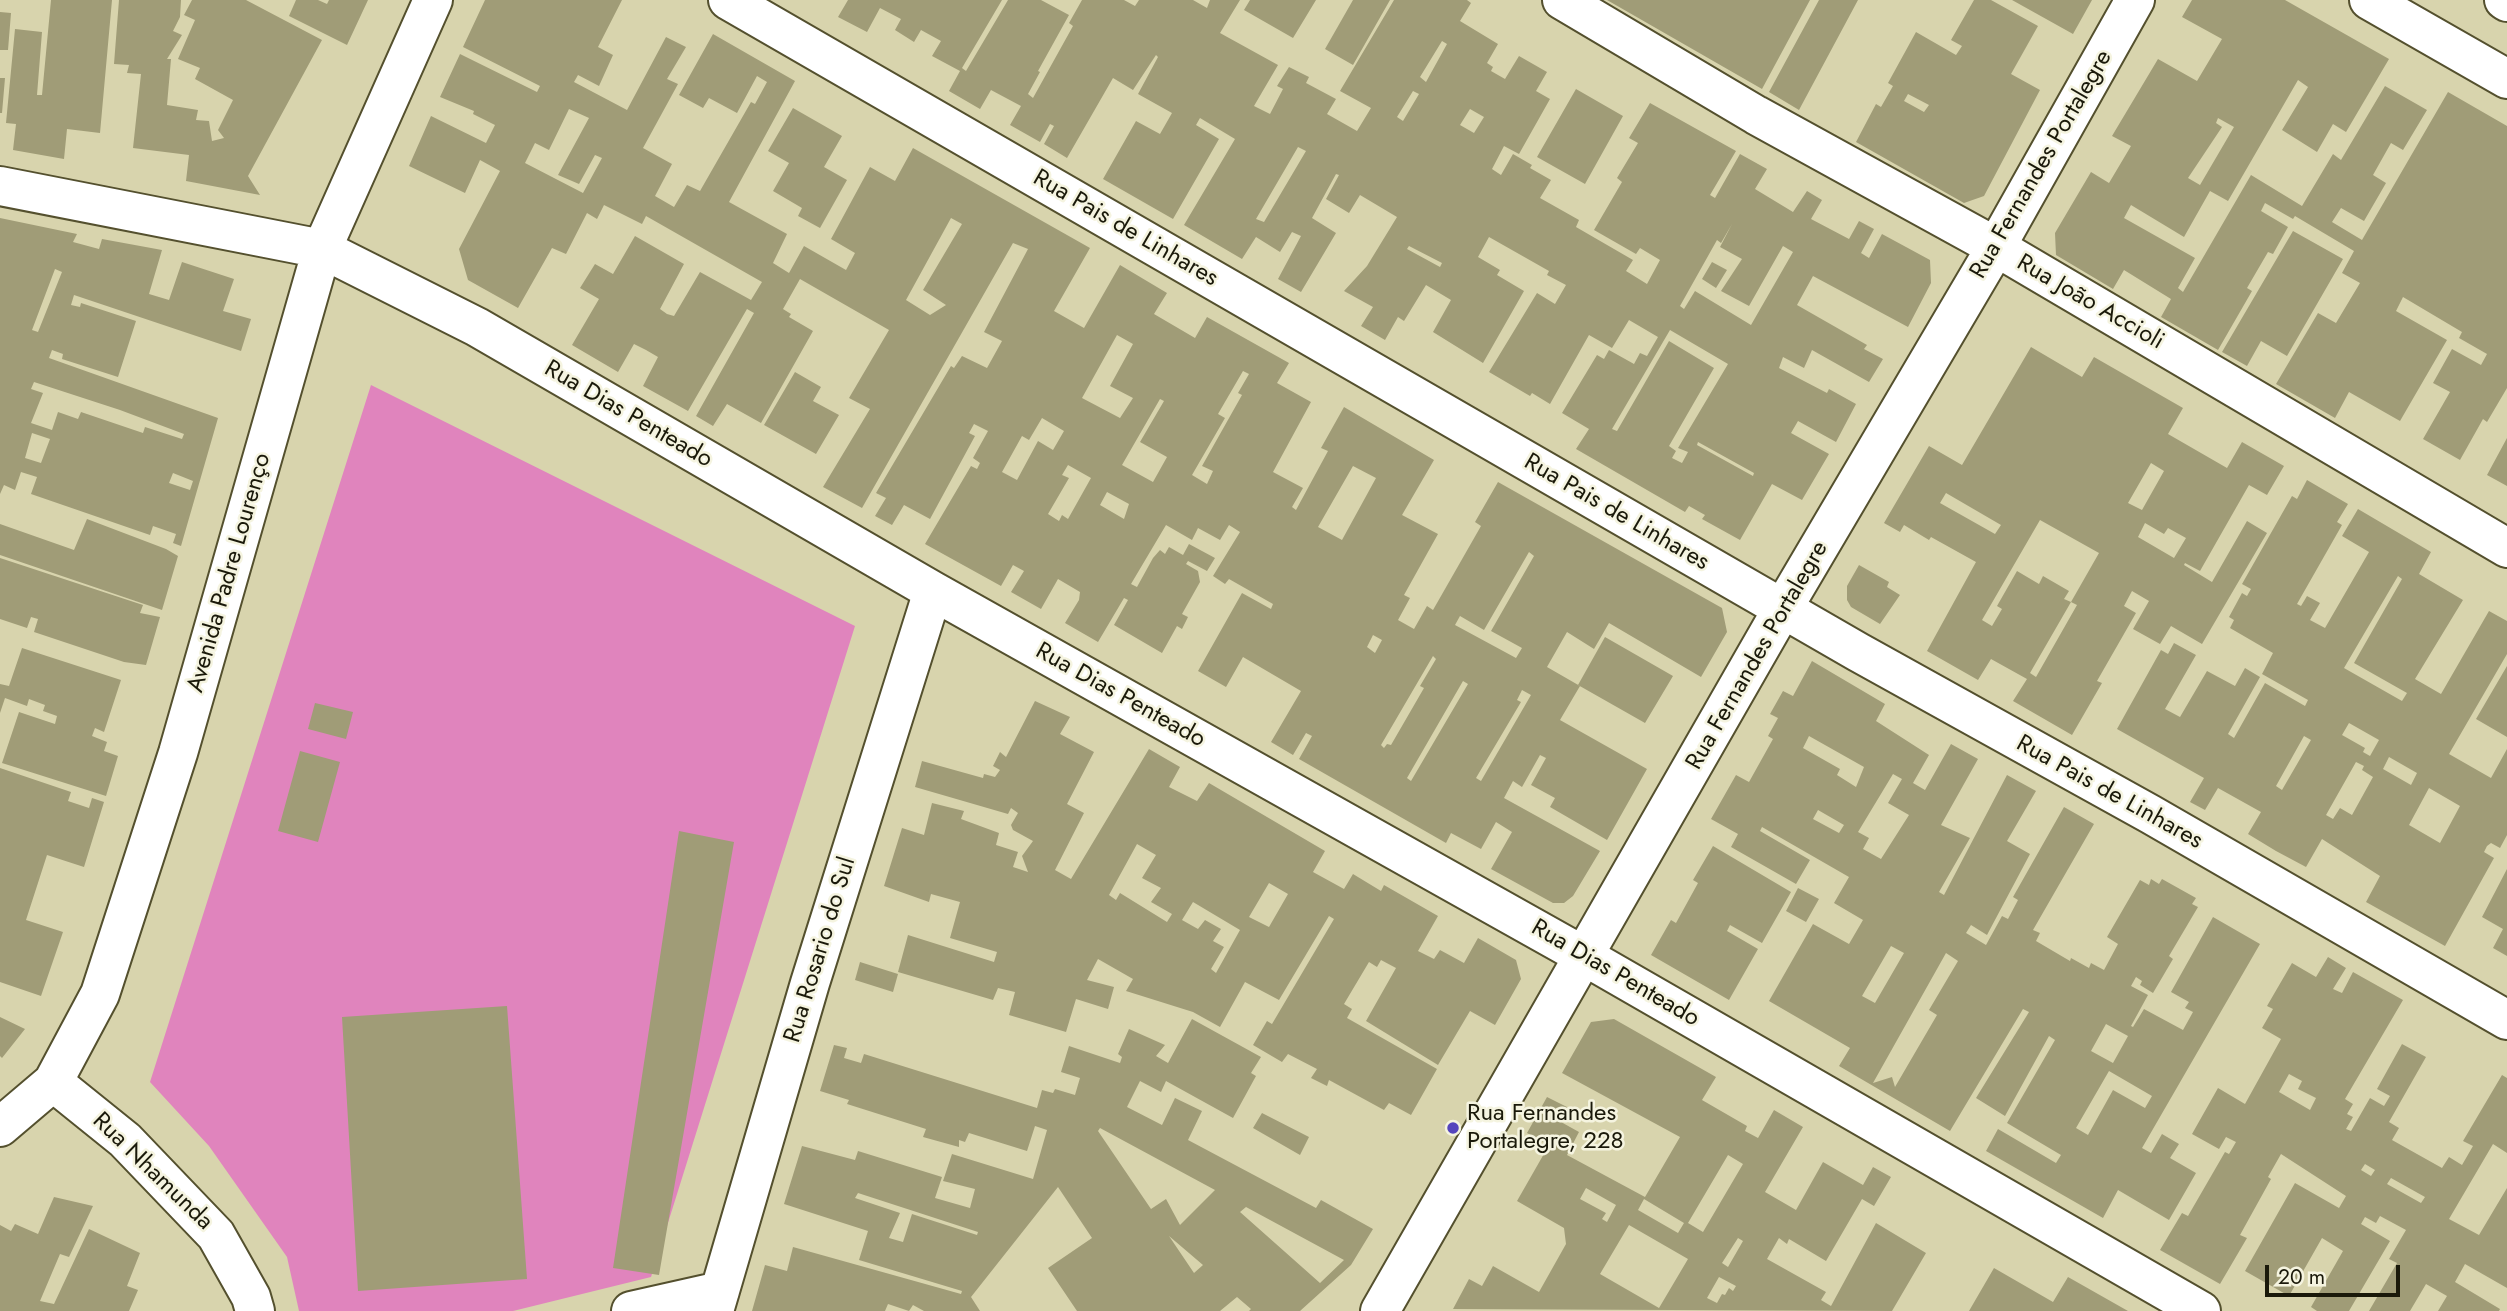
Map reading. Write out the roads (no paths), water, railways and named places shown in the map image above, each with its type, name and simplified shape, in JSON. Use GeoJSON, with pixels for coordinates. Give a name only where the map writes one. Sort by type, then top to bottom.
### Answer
{"type":"FeatureCollection","features":[{"type":"Feature","properties":{"kind":"street","name":"Avenida Padre Lourenço"},"geometry":{"type":"LineString","coordinates":[[0,1127],[53,1082],[100,994],[170,778],[322,249],[433,0]]}},
{"type":"Feature","properties":{"kind":"street","name":"Rua Pais de Linhares"},"geometry":{"type":"LineString","coordinates":[[729,0],[1783,608],[2507,1020]]}},
{"type":"Feature","properties":{"kind":"street","name":"Rua João Accioli"},"geometry":{"type":"LineString","coordinates":[[1562,0],[1756,115],[1996,247],[2507,548]]}},
{"type":"Feature","properties":{"kind":"street","name":"Rua Fernandes Portalegre"},"geometry":{"type":"LineString","coordinates":[[1380,1311],[1783,608],[1996,247],[2135,0]]}},
{"type":"Feature","properties":{"kind":"street"},"geometry":{"type":"LineString","coordinates":[[2369,0],[2507,79]]}},
{"type":"Feature","properties":{"kind":"street","name":"Rua Dias Penteado"},"geometry":{"type":"LineString","coordinates":[[0,186],[322,249],[477,327],[933,591],[1584,956],[2201,1311]]}},
{"type":"Feature","properties":{"kind":"street","name":"Rua Rosario do Sul"},"geometry":{"type":"LineString","coordinates":[[717,1301],[810,982],[933,591]]}},
{"type":"Feature","properties":{"kind":"street","name":"Rua Nhamunda"},"geometry":{"type":"LineString","coordinates":[[53,1082],[125,1140],[216,1235],[255,1311]]}},
{"type":"Feature","properties":{"kind":"street"},"geometry":{"type":"LineString","coordinates":[[631,1311],[717,1301]]}},
{"type":"Feature","properties":{"kind":"place","name":"Rua Fernandes Portalegre, 228"},"geometry":{"type":"Point","coordinates":[1453,1128]}}]}
